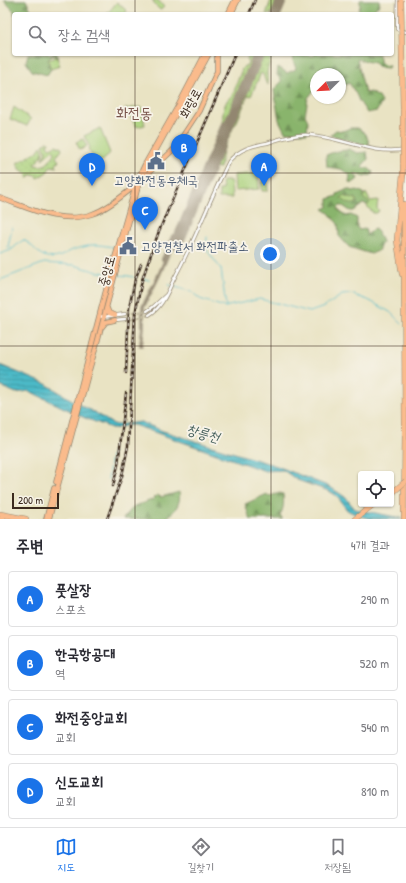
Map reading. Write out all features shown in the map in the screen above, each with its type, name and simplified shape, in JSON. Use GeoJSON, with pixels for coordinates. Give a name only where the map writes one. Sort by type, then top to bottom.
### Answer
{"type":"FeatureCollection","features":[{"type":"Feature","properties":{"kind":"highway"},"geometry":{"type":"LineString","coordinates":[[401,0],[404,109],[406,122]]}},
{"type":"Feature","properties":{"kind":"highway"},"geometry":{"type":"LineString","coordinates":[[404,0],[404,519]]}},
{"type":"Feature","properties":{"kind":"highway"},"geometry":{"type":"LineString","coordinates":[[403,174],[397,243],[405,318]]}},
{"type":"Feature","properties":{"kind":"highway"},"geometry":{"type":"LineString","coordinates":[[397,243],[405,243]]}},
{"type":"Feature","properties":{"kind":"highway"},"geometry":{"type":"LineString","coordinates":[[394,487],[405,476]]}},
{"type":"Feature","properties":{"kind":"highway"},"geometry":{"type":"LineString","coordinates":[[394,491],[406,481]]}},
{"type":"Feature","properties":{"kind":"highway"},"geometry":{"type":"LineString","coordinates":[[355,519],[370,507]]}},
{"type":"Feature","properties":{"kind":"highway"},"geometry":{"type":"LineString","coordinates":[[360,519],[375,507]]}},
{"type":"Feature","properties":{"kind":"highway"},"geometry":{"type":"LineString","coordinates":[[0,514],[26,519]]}},
{"type":"Feature","properties":{"kind":"main road"},"geometry":{"type":"LineString","coordinates":[[229,12],[235,0]]}},
{"type":"Feature","properties":{"kind":"main road"},"geometry":{"type":"LineString","coordinates":[[232,12],[238,0]]}},
{"type":"Feature","properties":{"kind":"main road","name":"중앙로"},"geometry":{"type":"LineString","coordinates":[[82,389],[131,201],[142,168],[179,104],[204,56]]}},
{"type":"Feature","properties":{"kind":"main road","name":"중앙로"},"geometry":{"type":"LineString","coordinates":[[82,389],[100,331],[101,318],[107,306],[137,184],[208,56]]}},
{"type":"Feature","properties":{"kind":"main road","name":"화랑로"},"geometry":{"type":"LineString","coordinates":[[0,198],[54,217],[80,217],[92,214],[105,208],[137,184],[174,149],[199,111],[217,71],[217,56]]}},
{"type":"Feature","properties":{"kind":"main road"},"geometry":{"type":"LineString","coordinates":[[146,168],[147,172],[150,172]]}},
{"type":"Feature","properties":{"kind":"main road"},"geometry":{"type":"LineString","coordinates":[[123,194],[130,195],[132,198],[131,201]]}},
{"type":"Feature","properties":{"kind":"main road"},"geometry":{"type":"LineString","coordinates":[[100,331],[104,324],[115,318],[109,313],[107,306]]}},
{"type":"Feature","properties":{"kind":"main road"},"geometry":{"type":"LineString","coordinates":[[47,519],[82,389]]}},
{"type":"Feature","properties":{"kind":"street"},"geometry":{"type":"LineString","coordinates":[[398,0],[397,30],[406,32]]}},
{"type":"Feature","properties":{"kind":"street"},"geometry":{"type":"LineString","coordinates":[[149,315],[160,306],[173,282],[190,248],[224,170],[235,153],[244,148],[284,138],[308,135],[379,149],[394,151],[406,149]]}},
{"type":"Feature","properties":{"kind":"street"},"geometry":{"type":"LineString","coordinates":[[146,311],[153,307],[168,291]]}},
{"type":"Feature","properties":{"kind":"street"},"geometry":{"type":"LineString","coordinates":[[115,318],[125,314]]}},
{"type":"Feature","properties":{"kind":"street"},"geometry":{"type":"LineString","coordinates":[[101,318],[125,319]]}},
{"type":"Feature","properties":{"kind":"green space"},"geometry":{"type":"Polygon","coordinates":[[[4,0],[26,0],[32,12],[14,12],[4,0]]]}},
{"type":"Feature","properties":{"kind":"green space"},"geometry":{"type":"Polygon","coordinates":[[[152,0],[158,0],[164,7],[161,10],[159,9],[152,0]]]}},
{"type":"Feature","properties":{"kind":"green space"},"geometry":{"type":"Polygon","coordinates":[[[271,0],[280,0],[275,12],[267,12],[271,0]]]}},
{"type":"Feature","properties":{"kind":"green space"},"geometry":{"type":"Polygon","coordinates":[[[360,0],[379,0],[380,5],[375,8],[374,12],[358,12],[360,0]]]}},
{"type":"Feature","properties":{"kind":"green space"},"geometry":{"type":"Polygon","coordinates":[[[117,2],[127,11],[126,12],[109,12],[117,2]]]}},
{"type":"Feature","properties":{"kind":"green space"},"geometry":{"type":"Polygon","coordinates":[[[28,56],[51,56],[48,60],[51,69],[47,75],[32,71],[26,62],[28,56]]]}},
{"type":"Feature","properties":{"kind":"green space"},"geometry":{"type":"Polygon","coordinates":[[[248,56],[256,56],[225,127],[223,117],[224,106],[234,93],[242,69],[248,62],[248,56]]]}},
{"type":"Feature","properties":{"kind":"green space"},"geometry":{"type":"Polygon","coordinates":[[[261,56],[271,56],[267,72],[268,85],[263,74],[261,73],[251,96],[248,95],[223,151],[220,168],[213,167],[261,56]]]}},
{"type":"Feature","properties":{"kind":"green space"},"geometry":{"type":"Polygon","coordinates":[[[292,56],[379,56],[380,62],[389,66],[388,68],[378,67],[374,63],[357,59],[365,93],[370,92],[379,97],[382,102],[377,111],[367,113],[349,83],[346,84],[346,68],[310,68],[310,96],[308,98],[305,115],[308,121],[307,133],[285,132],[279,120],[274,90],[282,81],[277,75],[278,67],[287,73],[296,69],[292,56]]]}},
{"type":"Feature","properties":{"kind":"green space"},"geometry":{"type":"Polygon","coordinates":[[[57,57],[60,66],[51,69],[48,60],[57,57]]]}},
{"type":"Feature","properties":{"kind":"green space"},"geometry":{"type":"Polygon","coordinates":[[[14,107],[31,119],[27,126],[10,119],[14,107]]]}},
{"type":"Feature","properties":{"kind":"green space"},"geometry":{"type":"Polygon","coordinates":[[[141,107],[145,125],[137,127],[125,109],[141,107]]]}},
{"type":"Feature","properties":{"kind":"green space"},"geometry":{"type":"Polygon","coordinates":[[[100,128],[110,153],[103,160],[96,161],[88,149],[90,147],[84,136],[100,128]]]}},
{"type":"Feature","properties":{"kind":"green space"},"geometry":{"type":"Polygon","coordinates":[[[350,128],[358,128],[366,134],[370,146],[330,135],[336,130],[343,131],[350,128]]]}},
{"type":"Feature","properties":{"kind":"green space"},"geometry":{"type":"Polygon","coordinates":[[[83,139],[87,146],[80,150],[76,142],[83,139]]]}},
{"type":"Feature","properties":{"kind":"green space"},"geometry":{"type":"Polygon","coordinates":[[[48,141],[49,143],[47,145],[50,148],[56,145],[61,147],[62,150],[56,157],[59,161],[56,165],[57,167],[51,166],[47,172],[38,178],[35,174],[33,176],[32,174],[28,179],[28,175],[19,168],[17,163],[37,152],[41,146],[43,152],[40,159],[34,165],[41,166],[46,164],[55,153],[53,150],[42,159],[46,152],[43,145],[48,141]]]}},
{"type":"Feature","properties":{"kind":"green space"},"geometry":{"type":"Polygon","coordinates":[[[349,149],[357,153],[367,152],[368,159],[362,166],[363,168],[368,168],[373,172],[372,175],[364,177],[355,173],[354,175],[358,178],[351,184],[349,182],[350,175],[341,169],[327,167],[326,155],[335,151],[349,149]]]}},
{"type":"Feature","properties":{"kind":"green space"},"geometry":{"type":"Polygon","coordinates":[[[258,173],[259,189],[235,191],[234,175],[258,173]]]}},
{"type":"Feature","properties":{"kind":"green space"},"geometry":{"type":"Polygon","coordinates":[[[222,181],[231,181],[232,198],[219,198],[219,190],[223,190],[222,181]]]}},
{"type":"Feature","properties":{"kind":"green space"},"geometry":{"type":"Polygon","coordinates":[[[267,181],[268,191],[262,191],[261,182],[267,181]]]}},
{"type":"Feature","properties":{"kind":"green space"},"geometry":{"type":"Polygon","coordinates":[[[348,189],[353,191],[357,190],[364,193],[366,200],[370,204],[363,204],[354,211],[350,211],[343,206],[340,206],[338,210],[346,216],[351,215],[357,218],[357,227],[359,230],[365,229],[367,235],[375,229],[378,232],[382,242],[378,251],[371,254],[349,247],[339,236],[338,224],[329,213],[323,209],[328,207],[328,199],[337,196],[337,194],[348,189]]]}},
{"type":"Feature","properties":{"kind":"green space"},"geometry":{"type":"Polygon","coordinates":[[[366,193],[370,201],[378,200],[377,208],[379,211],[377,213],[373,213],[367,206],[370,203],[363,197],[366,193]]]}},
{"type":"Feature","properties":{"kind":"green space"},"geometry":{"type":"Polygon","coordinates":[[[344,196],[352,199],[355,198],[357,202],[353,204],[349,203],[341,198],[344,196]]]}},
{"type":"Feature","properties":{"kind":"green space"},"geometry":{"type":"Polygon","coordinates":[[[179,492],[180,496],[178,504],[166,519],[123,519],[134,506],[152,500],[157,495],[161,497],[179,492]]]}},
{"type":"Feature","properties":{"kind":"green space"},"geometry":{"type":"Polygon","coordinates":[[[280,493],[283,494],[284,500],[280,516],[283,519],[250,519],[245,504],[267,494],[269,496],[280,493]]]}},
{"type":"Feature","properties":{"kind":"water"},"geometry":{"type":"Polygon","coordinates":[[[0,365],[46,384],[111,423],[117,425],[141,422],[163,431],[277,466],[330,487],[345,497],[355,509],[406,519],[371,519],[357,515],[347,510],[337,496],[329,491],[297,480],[283,470],[265,471],[134,425],[114,429],[85,418],[29,391],[16,393],[0,386],[0,365]]]}},
{"type":"Feature","properties":{"kind":"waterway"},"geometry":{"type":"LineString","coordinates":[[11,248],[8,247],[12,227]]}},
{"type":"Feature","properties":{"kind":"waterway"},"geometry":{"type":"LineString","coordinates":[[207,237],[206,249],[221,269],[226,307]]}},
{"type":"Feature","properties":{"kind":"waterway"},"geometry":{"type":"LineString","coordinates":[[0,254],[11,250],[23,240],[29,243],[38,252],[50,258],[58,257],[74,249],[91,245],[116,247]]}},
{"type":"Feature","properties":{"kind":"waterway"},"geometry":{"type":"LineString","coordinates":[[0,280],[44,263],[74,265],[108,274]]}},
{"type":"Feature","properties":{"kind":"waterway"},"geometry":{"type":"LineString","coordinates":[[118,275],[133,277]]}},
{"type":"Feature","properties":{"kind":"waterway"},"geometry":{"type":"LineString","coordinates":[[145,279],[149,280]]}},
{"type":"Feature","properties":{"kind":"waterway"},"geometry":{"type":"LineString","coordinates":[[169,285],[192,292],[200,299],[224,307],[260,299],[310,312],[324,307],[342,295],[351,294],[368,300],[390,312],[402,324]]}},
{"type":"Feature","properties":{"kind":"waterway"},"geometry":{"type":"LineString","coordinates":[[108,479],[112,452]]}},
{"type":"Feature","properties":{"kind":"taxiway"},"geometry":{"type":"LineString","coordinates":[[141,345],[143,307],[159,275],[223,124]]}},
{"type":"Feature","properties":{"kind":"taxiway"},"geometry":{"type":"LineString","coordinates":[[163,259],[173,236]]}},
{"type":"Feature","properties":{"kind":"runway"},"geometry":{"type":"LineString","coordinates":[[277,12],[281,2]]}},
{"type":"Feature","properties":{"kind":"runway"},"geometry":{"type":"LineString","coordinates":[[177,245],[258,56]]}},
{"type":"Feature","properties":{"kind":"tunnel"},"geometry":{"type":"LineString","coordinates":[[125,314],[147,311]]}},
{"type":"Feature","properties":{"kind":"tunnel"},"geometry":{"type":"LineString","coordinates":[[125,319],[134,319],[149,315]]}},
{"type":"Feature","properties":{"kind":"railway"},"geometry":{"type":"LineString","coordinates":[[250,12],[255,0]]}},
{"type":"Feature","properties":{"kind":"railway"},"geometry":{"type":"LineString","coordinates":[[107,519],[122,476],[128,446],[135,314],[142,280],[159,231],[234,56]]}},
{"type":"Feature","properties":{"kind":"railway"},"geometry":{"type":"LineString","coordinates":[[126,373],[129,308],[135,280],[141,264]]}},
{"type":"Feature","properties":{"kind":"railway"},"geometry":{"type":"LineString","coordinates":[[113,486],[118,465],[126,393]]}},
{"type":"Feature","properties":{"kind":"place","name":"고양화전동우체국"},"geometry":{"type":"Point","coordinates":[156,161]}},
{"type":"Feature","properties":{"kind":"place","name":"한국항공대"},"geometry":{"type":"Point","coordinates":[184,167]}},
{"type":"Feature","properties":{"kind":"place","name":"신도교회"},"geometry":{"type":"Point","coordinates":[92,186]}},
{"type":"Feature","properties":{"kind":"place","name":"풋살장"},"geometry":{"type":"Point","coordinates":[264,186]}},
{"type":"Feature","properties":{"kind":"place","name":"화전중앙교회"},"geometry":{"type":"Point","coordinates":[145,230]}},
{"type":"Feature","properties":{"kind":"place","name":"고양경찰서 화전파출소"},"geometry":{"type":"Point","coordinates":[128,246]}},
{"type":"Feature","properties":{"kind":"district","name":"화전동"},"geometry":{"type":"Point","coordinates":[134,113]}},
{"type":"Feature","properties":{"kind":"water label","name":"창릉천"},"geometry":{"type":"Point","coordinates":[203,433]}}]}
